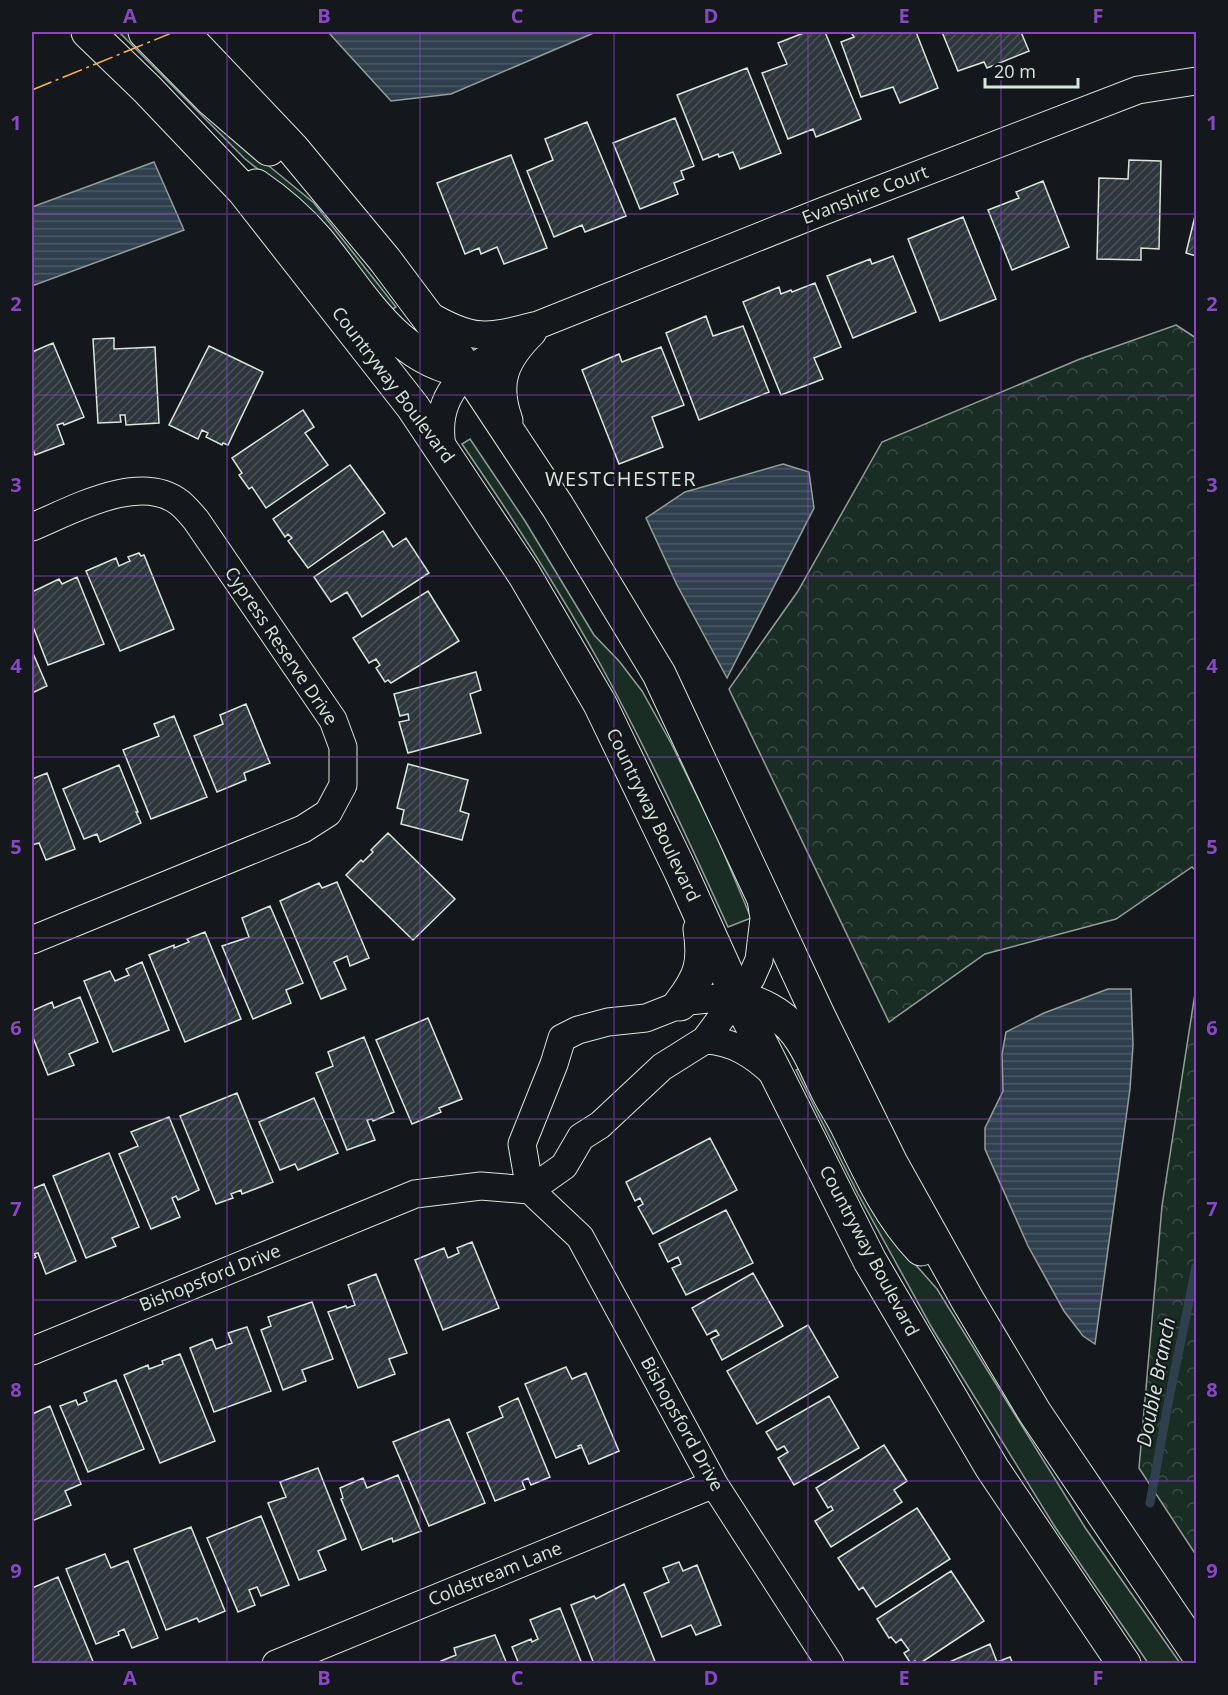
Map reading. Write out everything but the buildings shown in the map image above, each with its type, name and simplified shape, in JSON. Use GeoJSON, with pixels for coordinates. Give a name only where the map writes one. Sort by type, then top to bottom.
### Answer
{"type":"FeatureCollection","features":[{"type":"Feature","properties":{"kind":"street","name":"Countryway Boulevard"},"geometry":{"type":"LineString","coordinates":[[88,32],[147,89],[244,191],[413,407],[524,574],[600,704],[737,996],[870,1261],[992,1468],[1124,1664]]}},
{"type":"Feature","properties":{"kind":"street"},"geometry":{"type":"LineString","coordinates":[[145,32],[237,123],[336,201]]}},
{"type":"Feature","properties":{"kind":"street"},"geometry":{"type":"LineString","coordinates":[[182,32],[292,148],[385,260],[468,371],[558,507],[659,674],[819,1017],[891,1163],[1035,1413],[1167,1611],[1197,1652]]}},
{"type":"Feature","properties":{"kind":"street","name":"Evanshire Court"},"geometry":{"type":"LineString","coordinates":[[442,450],[440,424],[447,396],[468,371],[534,328],[820,212],[1138,90],[1197,81]]}},
{"type":"Feature","properties":{"kind":"street"},"geometry":{"type":"LineString","coordinates":[[216,161],[283,205],[317,240],[362,299],[399,340],[433,362],[451,369],[468,371]]}},
{"type":"Feature","properties":{"kind":"street","name":"Evanshire Court"},"geometry":{"type":"LineString","coordinates":[[423,311],[463,333],[480,336],[534,328]]}},
{"type":"Feature","properties":{"kind":"street"},"geometry":{"type":"LineString","coordinates":[[512,437],[503,412],[501,378],[512,349],[534,328]]}},
{"type":"Feature","properties":{"kind":"street","name":"Cypress Reserve Drive"},"geometry":{"type":"LineString","coordinates":[[32,527],[96,500],[129,491],[158,493],[179,502],[196,520],[333,720],[343,747],[343,785],[328,813],[303,829],[32,940]]}},
{"type":"Feature","properties":{"kind":"street"},"geometry":{"type":"LineString","coordinates":[[760,889],[764,918],[759,960],[751,978],[737,996],[705,1040],[662,1067],[600,1125],[581,1137],[564,1166],[530,1190],[522,1144],[562,1038],[578,1030],[608,1022],[646,1018],[689,1001],[737,996],[765,1006],[795,1030],[810,1052],[864,1163],[898,1222],[968,1300]]}},
{"type":"Feature","properties":{"kind":"street"},"geometry":{"type":"LineString","coordinates":[[680,1005],[700,975],[703,959],[696,906]]}},
{"type":"Feature","properties":{"kind":"street"},"geometry":{"type":"LineString","coordinates":[[705,1040],[718,1040],[744,1050],[758,1059],[778,1078]]}},
{"type":"Feature","properties":{"kind":"street","name":"Bishopsford Drive"},"geometry":{"type":"LineString","coordinates":[[32,1351],[415,1194],[481,1186],[530,1190],[580,1237],[714,1484],[830,1664]]}},
{"type":"Feature","properties":{"kind":"street","name":"Coldstream Lane"},"geometry":{"type":"LineString","coordinates":[[276,1664],[714,1484]]}},
{"type":"Feature","properties":{"kind":"green space"},"geometry":{"type":"Polygon","coordinates":[[[119,32],[133,32],[258,157],[314,203],[396,307],[388,312],[306,208],[244,158],[119,32]]]}},
{"type":"Feature","properties":{"kind":"green space"},"geometry":{"type":"Polygon","coordinates":[[[1176,325],[1196,338],[1196,871],[1192,867],[1116,919],[985,954],[889,1022],[729,689],[798,591],[882,442],[1080,359],[1176,325]]]}},
{"type":"Feature","properties":{"kind":"green space"},"geometry":{"type":"Polygon","coordinates":[[[470,439],[525,521],[594,635],[619,661],[642,691],[671,743],[717,837],[751,918],[728,927],[666,792],[616,693],[550,578],[462,444],[470,439]]]}},
{"type":"Feature","properties":{"kind":"green space"},"geometry":{"type":"Polygon","coordinates":[[[1196,987],[1196,1555],[1139,1468],[1162,1206],[1196,987]]]}},
{"type":"Feature","properties":{"kind":"green space"},"geometry":{"type":"Polygon","coordinates":[[[804,1066],[907,1255],[937,1289],[1086,1529],[1180,1663],[1148,1663],[1055,1527],[932,1328],[858,1194],[796,1070],[804,1066]]]}},
{"type":"Feature","properties":{"kind":"water"},"geometry":{"type":"Polygon","coordinates":[[[328,32],[596,32],[451,94],[391,101],[328,32]]]}},
{"type":"Feature","properties":{"kind":"water"},"geometry":{"type":"Polygon","coordinates":[[[154,162],[184,230],[32,286],[32,207],[154,162]]]}},
{"type":"Feature","properties":{"kind":"water"},"geometry":{"type":"Polygon","coordinates":[[[783,464],[809,472],[814,508],[727,678],[677,585],[646,518],[685,492],[783,464]]]}},
{"type":"Feature","properties":{"kind":"water"},"geometry":{"type":"Polygon","coordinates":[[[1108,989],[1131,989],[1133,1045],[1130,1089],[1095,1344],[1083,1336],[1064,1311],[1028,1246],[985,1149],[985,1128],[1003,1091],[1002,1054],[1006,1032],[1044,1013],[1108,989]]]}},
{"type":"Feature","properties":{"kind":"waterway","name":"Double Branch"},"geometry":{"type":"LineString","coordinates":[[1150,1503],[1196,1267]]}},
{"type":"Feature","properties":{"kind":"power"},"geometry":{"type":"LineString","coordinates":[[32,90],[174,32]]}},
{"type":"Feature","properties":{"kind":"district","name":"WESTCHESTER"},"geometry":{"type":"Point","coordinates":[621,479]}}]}
